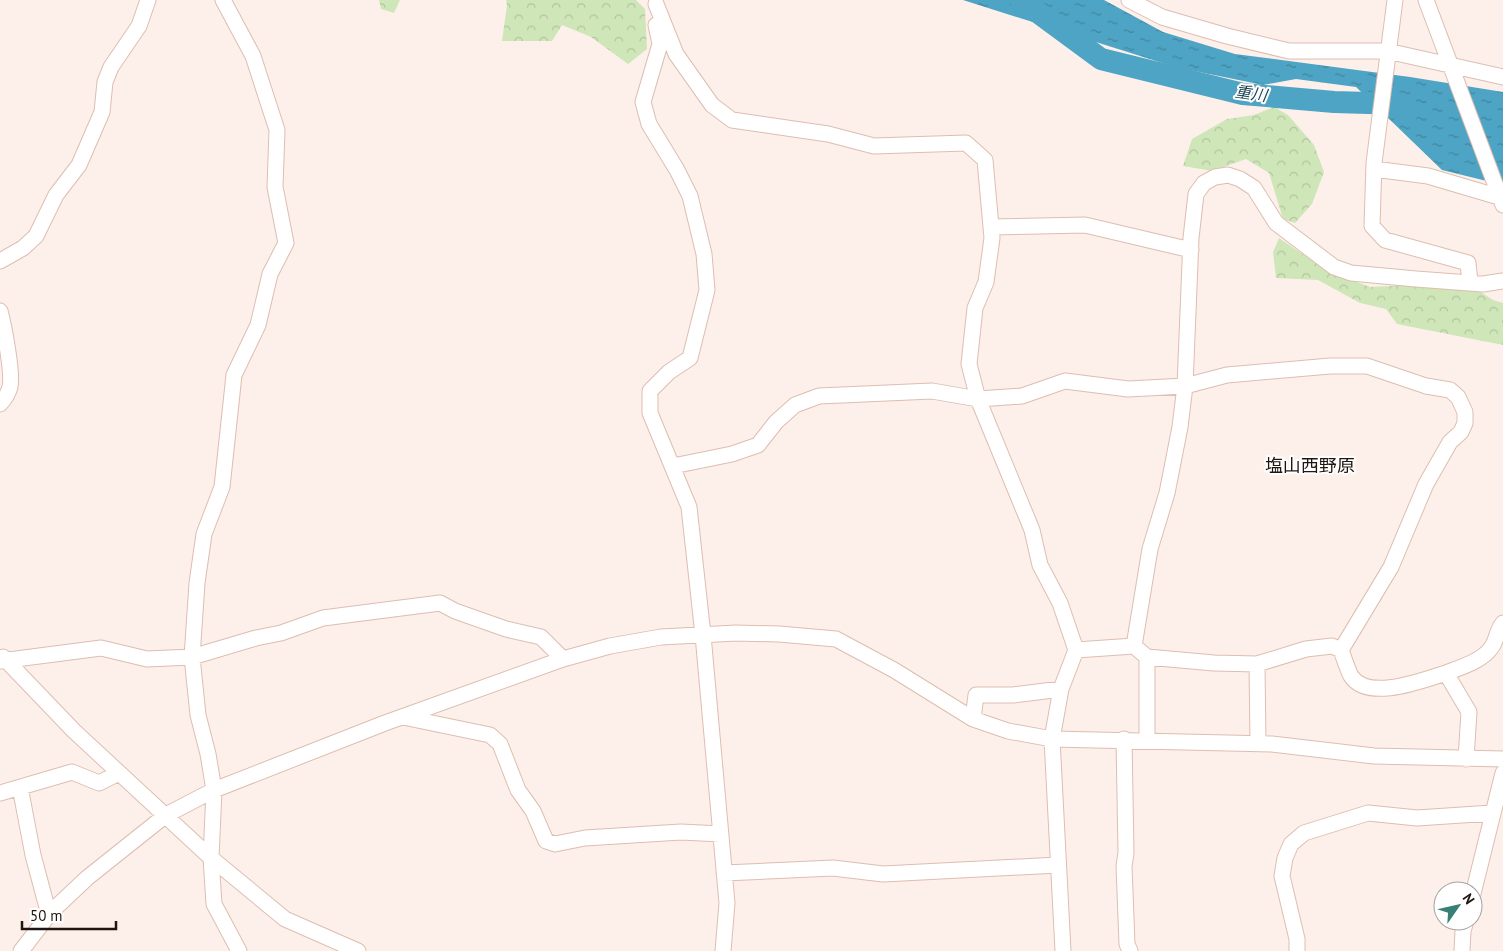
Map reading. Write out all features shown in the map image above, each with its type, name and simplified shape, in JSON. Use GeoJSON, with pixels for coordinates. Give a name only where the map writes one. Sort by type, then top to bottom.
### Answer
{"type":"FeatureCollection","features":[{"type":"Feature","properties":{"kind":"street"},"geometry":{"type":"LineString","coordinates":[[0,261],[23,248],[36,236],[56,195],[79,165],[102,112],[105,82],[111,67],[139,26],[148,0]]}},
{"type":"Feature","properties":{"kind":"street"},"geometry":{"type":"LineString","coordinates":[[223,0],[253,56],[277,130],[275,187],[286,243],[270,274],[258,325],[234,375],[222,487],[204,534],[198,573],[192,656],[198,715],[208,754],[214,790],[211,858],[214,904],[239,951]]}},
{"type":"Feature","properties":{"kind":"street"},"geometry":{"type":"LineString","coordinates":[[1129,0],[1162,17],[1227,36],[1289,51],[1387,53],[1503,77]]}},
{"type":"Feature","properties":{"kind":"street"},"geometry":{"type":"LineString","coordinates":[[1395,0],[1374,166],[1372,226],[1385,240],[1468,263],[1470,282]]}},
{"type":"Feature","properties":{"kind":"street"},"geometry":{"type":"LineString","coordinates":[[1426,0],[1501,201]]}},
{"type":"Feature","properties":{"kind":"street"},"geometry":{"type":"LineString","coordinates":[[656,2],[676,54],[712,106],[732,120],[828,134],[874,146],[966,143],[985,160],[992,238],[986,282],[976,308],[969,364],[978,400],[1032,530],[1040,565],[1060,603],[1076,650],[1061,689],[1052,739],[1063,951]]}},
{"type":"Feature","properties":{"kind":"street"},"geometry":{"type":"LineString","coordinates":[[656,2],[653,12],[660,44],[643,102],[649,124],[677,170],[690,196],[704,254],[707,290],[690,358],[669,372],[650,391],[650,413],[689,507],[703,635],[727,903],[723,951]]}},
{"type":"Feature","properties":{"kind":"street"},"geometry":{"type":"LineString","coordinates":[[1374,166],[1428,176],[1501,201]]}},
{"type":"Feature","properties":{"kind":"street"},"geometry":{"type":"LineString","coordinates":[[1134,646],[1150,549],[1167,493],[1180,428],[1185,386],[1191,250],[1196,194],[1204,183],[1215,177],[1228,175],[1240,178],[1254,188],[1276,223],[1334,267],[1350,273],[1484,284],[1503,281]]}},
{"type":"Feature","properties":{"kind":"street"},"geometry":{"type":"LineString","coordinates":[[991,227],[1085,225],[1191,250]]}},
{"type":"Feature","properties":{"kind":"street"},"geometry":{"type":"LineString","coordinates":[[0,312],[6,330],[10,385],[5,399],[0,404]]}},
{"type":"Feature","properties":{"kind":"street"},"geometry":{"type":"LineString","coordinates":[[673,466],[732,454],[758,444],[776,422],[795,405],[819,396],[932,392],[978,400],[1022,396],[1065,381],[1128,389],[1185,386],[1227,375],[1330,366],[1367,366],[1426,386],[1450,390],[1458,397],[1465,412],[1465,423],[1461,432],[1450,442],[1426,484],[1391,567],[1341,650]]}},
{"type":"Feature","properties":{"kind":"street"},"geometry":{"type":"LineString","coordinates":[[2,659],[101,648],[147,659],[192,656],[281,633],[322,618],[440,603],[506,629],[541,637],[562,659]]}},
{"type":"Feature","properties":{"kind":"street"},"geometry":{"type":"LineString","coordinates":[[1076,650],[1134,646],[1147,657],[1214,663],[1256,664],[1306,649],[1332,646],[1341,650],[1352,677],[1365,688],[1397,688],[1446,673],[1482,657],[1492,648],[1498,629],[1503,623]]}},
{"type":"Feature","properties":{"kind":"street"},"geometry":{"type":"LineString","coordinates":[[21,951],[49,915],[86,878],[166,815],[214,790],[401,717],[562,659],[610,646],[661,637],[736,633],[779,634],[836,639],[894,670],[972,719],[1008,730],[1052,739],[1124,739],[1258,744],[1374,756],[1503,759]]}},
{"type":"Feature","properties":{"kind":"street"},"geometry":{"type":"LineString","coordinates":[[1147,657],[1147,740]]}},
{"type":"Feature","properties":{"kind":"street"},"geometry":{"type":"LineString","coordinates":[[2,659],[74,731],[211,858],[285,920],[358,951]]}},
{"type":"Feature","properties":{"kind":"street"},"geometry":{"type":"LineString","coordinates":[[1256,664],[1258,744]]}},
{"type":"Feature","properties":{"kind":"street"},"geometry":{"type":"LineString","coordinates":[[1446,673],[1469,712],[1466,759]]}},
{"type":"Feature","properties":{"kind":"street"},"geometry":{"type":"LineString","coordinates":[[972,719],[976,695],[1013,695],[1061,689]]}},
{"type":"Feature","properties":{"kind":"street"},"geometry":{"type":"LineString","coordinates":[[401,717],[490,736],[500,744],[518,790],[533,811],[546,841],[555,844],[585,838],[681,832],[721,834]]}},
{"type":"Feature","properties":{"kind":"street"},"geometry":{"type":"LineString","coordinates":[[1124,739],[1126,853],[1124,866],[1127,944],[1130,951]]}},
{"type":"Feature","properties":{"kind":"street"},"geometry":{"type":"LineString","coordinates":[[0,793],[72,772],[99,783],[120,772]]}},
{"type":"Feature","properties":{"kind":"street"},"geometry":{"type":"LineString","coordinates":[[1476,881],[1503,773]]}},
{"type":"Feature","properties":{"kind":"street"},"geometry":{"type":"LineString","coordinates":[[20,786],[33,855],[49,915]]}},
{"type":"Feature","properties":{"kind":"street"},"geometry":{"type":"LineString","coordinates":[[1297,951],[1297,940],[1282,876],[1285,858],[1291,844],[1304,833],[1368,813],[1417,818],[1492,813]]}},
{"type":"Feature","properties":{"kind":"street"},"geometry":{"type":"LineString","coordinates":[[724,872],[833,868],[883,874],[1058,866]]}},
{"type":"Feature","properties":{"kind":"street"},"geometry":{"type":"LineString","coordinates":[[1462,951],[1464,931]]}},
{"type":"Feature","properties":{"kind":"green space"},"geometry":{"type":"Polygon","coordinates":[[[379,0],[400,0],[394,13],[381,9],[379,0]]]}},
{"type":"Feature","properties":{"kind":"green space"},"geometry":{"type":"Polygon","coordinates":[[[506,0],[636,0],[645,9],[647,49],[628,64],[591,37],[562,25],[552,41],[502,41],[506,0]]]}},
{"type":"Feature","properties":{"kind":"green space"},"geometry":{"type":"Polygon","coordinates":[[[1274,107],[1288,115],[1314,145],[1324,172],[1312,204],[1295,223],[1283,219],[1269,173],[1246,159],[1212,171],[1183,166],[1192,139],[1227,119],[1254,115],[1274,107]]]}},
{"type":"Feature","properties":{"kind":"green space"},"geometry":{"type":"Polygon","coordinates":[[[1279,238],[1326,270],[1370,287],[1412,285],[1479,291],[1493,300],[1503,303],[1503,345],[1397,324],[1386,309],[1360,303],[1318,280],[1276,278],[1273,252],[1279,238]]]}},
{"type":"Feature","properties":{"kind":"water"},"geometry":{"type":"Polygon","coordinates":[[[963,0],[1104,0],[1163,32],[1235,54],[1410,77],[1503,92],[1503,185],[1442,170],[1356,87],[1296,79],[1263,85],[1175,67],[963,0]]]}},
{"type":"Feature","properties":{"kind":"waterway","name":"重川"},"geometry":{"type":"LineString","coordinates":[[1021,0],[1101,59],[1243,94],[1334,102],[1402,104]]}},
{"type":"Feature","properties":{"kind":"district","name":"塩山西野原"},"geometry":{"type":"Point","coordinates":[1310,465]}}]}
